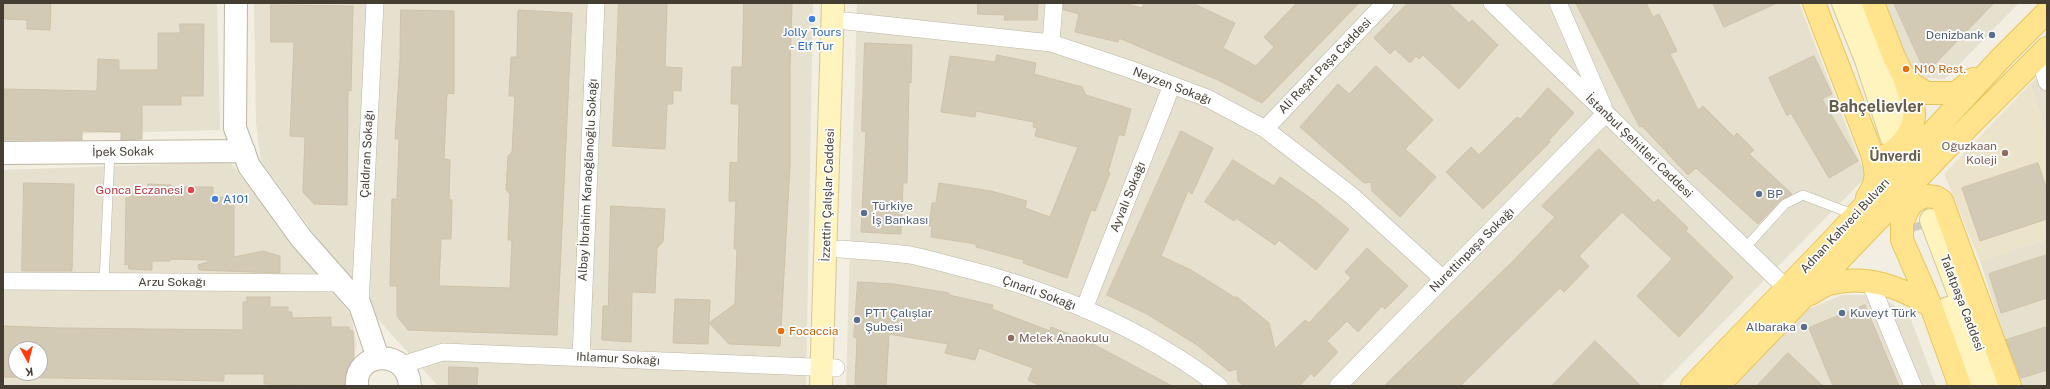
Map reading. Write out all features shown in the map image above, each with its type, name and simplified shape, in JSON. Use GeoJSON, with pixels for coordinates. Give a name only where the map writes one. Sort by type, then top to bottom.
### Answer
{"type":"FeatureCollection","features":[{"type":"Feature","properties":{"kind":"main road","name":"İzzettin Çalışlar Caddesi"},"geometry":{"type":"LineString","coordinates":[[829,377],[833,3]]}},
{"type":"Feature","properties":{"kind":"main road"},"geometry":{"type":"LineString","coordinates":[[1814,3],[1872,154],[1877,172],[1875,186],[1858,212]]}},
{"type":"Feature","properties":{"kind":"main road"},"geometry":{"type":"LineString","coordinates":[[1843,3],[1866,60],[1898,129],[1900,102],[1862,3]]}},
{"type":"Feature","properties":{"kind":"main road"},"geometry":{"type":"LineString","coordinates":[[1872,154],[1876,157],[1882,157],[1896,149],[1911,133],[1914,122],[1914,110],[1902,73],[1894,57],[1873,3]]}},
{"type":"Feature","properties":{"kind":"main road","name":"İzzettin Çalışlar Caddesi"},"geometry":{"type":"LineString","coordinates":[[829,377],[840,248],[845,114],[846,12]]}},
{"type":"Feature","properties":{"kind":"main road","name":"Adnan Kahveci Bulvarı"},"geometry":{"type":"LineString","coordinates":[[1692,386],[1858,212],[2002,57],[2047,12]]}},
{"type":"Feature","properties":{"kind":"main road","name":"Adnan Kahveci Bulvarı"},"geometry":{"type":"LineString","coordinates":[[1718,386],[1944,151],[2043,52]]}},
{"type":"Feature","properties":{"kind":"main road"},"geometry":{"type":"LineString","coordinates":[[1902,73],[1913,85],[1927,93],[1956,93],[2002,57]]}},
{"type":"Feature","properties":{"kind":"main road"},"geometry":{"type":"LineString","coordinates":[[1944,151],[1938,164],[1937,174],[1942,200],[2010,386]]}},
{"type":"Feature","properties":{"kind":"main road"},"geometry":{"type":"LineString","coordinates":[[1942,200],[1936,197],[1926,196],[1916,200],[1909,207],[1902,223],[1902,240],[1931,306],[1960,386]]}},
{"type":"Feature","properties":{"kind":"main road","name":"Talatpaşa Caddesi"},"geometry":{"type":"LineString","coordinates":[[1977,386],[1925,225],[1994,386]]}},
{"type":"Feature","properties":{"kind":"main road"},"geometry":{"type":"LineString","coordinates":[[1786,314],[1807,295],[1829,284],[1860,281],[1891,285],[1931,306]]}},
{"type":"Feature","properties":{"kind":"street"},"geometry":{"type":"LineString","coordinates":[[236,3],[235,128],[249,166],[301,238],[360,305],[378,358]]}},
{"type":"Feature","properties":{"kind":"street","name":"Çaldıran Sokağı"},"geometry":{"type":"LineString","coordinates":[[360,305],[374,3]]}},
{"type":"Feature","properties":{"kind":"street","name":"Albay İbrahim Karaoğlanoğlu Sokağı"},"geometry":{"type":"LineString","coordinates":[[581,357],[596,3]]}},
{"type":"Feature","properties":{"kind":"street"},"geometry":{"type":"LineString","coordinates":[[1051,43],[1054,3]]}},
{"type":"Feature","properties":{"kind":"street","name":"Ali Reşat Paşa Caddesi"},"geometry":{"type":"LineString","coordinates":[[1265,128],[1385,3]]}},
{"type":"Feature","properties":{"kind":"street","name":"İstanbul Şehitleri Caddesi"},"geometry":{"type":"LineString","coordinates":[[1492,3],[1786,288]]}},
{"type":"Feature","properties":{"kind":"street"},"geometry":{"type":"LineString","coordinates":[[1558,3],[1606,113]]}},
{"type":"Feature","properties":{"kind":"street","name":"Neyzen Sokağı"},"geometry":{"type":"LineString","coordinates":[[846,12],[1051,43],[1207,98],[1265,128],[1350,195],[1443,279]]}},
{"type":"Feature","properties":{"kind":"street"},"geometry":{"type":"LineString","coordinates":[[2043,52],[2047,82]]}},
{"type":"Feature","properties":{"kind":"street","name":"Ayvalı Sokağı"},"geometry":{"type":"LineString","coordinates":[[1084,309],[1172,85]]}},
{"type":"Feature","properties":{"kind":"street","name":"Nurettinpaşa Sokağı"},"geometry":{"type":"LineString","coordinates":[[1338,386],[1606,113]]}},
{"type":"Feature","properties":{"kind":"street","name":"İpek Sokak"},"geometry":{"type":"LineString","coordinates":[[3,153],[244,151]]}},
{"type":"Feature","properties":{"kind":"street","name":"Çınarlı Sokağı"},"geometry":{"type":"LineString","coordinates":[[840,248],[910,255],[982,273],[1051,295],[1123,325],[1191,365],[1219,386]]}},
{"type":"Feature","properties":{"kind":"street","name":"Arzu Sokağı"},"geometry":{"type":"LineString","coordinates":[[3,281],[341,283]]}},
{"type":"Feature","properties":{"kind":"street"},"geometry":{"type":"LineString","coordinates":[[1870,282],[1912,386]]}},
{"type":"Feature","properties":{"kind":"street","name":"Ihlamur Sokağı"},"geometry":{"type":"LineString","coordinates":[[402,365],[443,352],[581,357],[829,377]]}},
{"type":"Feature","properties":{"kind":"street"},"geometry":{"type":"LineString","coordinates":[[357,386],[359,373],[363,366],[378,358],[391,359],[402,365],[407,372],[410,386]]}},
{"type":"Feature","properties":{"kind":"lane"},"geometry":{"type":"LineString","coordinates":[[104,282],[110,152]]}},
{"type":"Feature","properties":{"kind":"lane"},"geometry":{"type":"LineString","coordinates":[[1745,248],[1785,204],[1803,195],[1858,212]]}},
{"type":"Feature","properties":{"kind":"shaded area"},"geometry":{"type":"Polygon","coordinates":[[[3,3],[217,3],[220,130],[3,136],[3,3]]]}},
{"type":"Feature","properties":{"kind":"shaded area"},"geometry":{"type":"Polygon","coordinates":[[[254,3],[813,3],[806,386],[438,386],[373,314],[261,162],[256,123],[254,3]]]}},
{"type":"Feature","properties":{"kind":"shaded area"},"geometry":{"type":"Polygon","coordinates":[[[857,3],[1799,3],[1866,177],[1660,386],[846,386],[857,3]]]}},
{"type":"Feature","properties":{"kind":"shaded area"},"geometry":{"type":"Polygon","coordinates":[[[1883,3],[2019,3],[1945,79],[1914,77],[1883,3]]]}},
{"type":"Feature","properties":{"kind":"shaded area"},"geometry":{"type":"Polygon","coordinates":[[[2047,67],[2047,133],[2030,84],[2047,67]]]}},
{"type":"Feature","properties":{"kind":"shaded area","name":"Oğuzkaan Koleji"},"geometry":{"type":"Polygon","coordinates":[[[2030,84],[2047,133],[2047,239],[1980,261],[1944,174],[2030,84]]]}},
{"type":"Feature","properties":{"kind":"shaded area"},"geometry":{"type":"Polygon","coordinates":[[[230,162],[351,315],[357,345],[346,386],[3,386],[3,170],[230,162]]]}},
{"type":"Feature","properties":{"kind":"shaded area"},"geometry":{"type":"Polygon","coordinates":[[[2047,239],[2047,386],[2020,386],[1980,261],[2047,239]]]}},
{"type":"Feature","properties":{"kind":"shaded area"},"geometry":{"type":"Polygon","coordinates":[[[1842,295],[1880,295],[1910,317],[1936,386],[1726,386],[1808,309],[1842,295]]]}},
{"type":"Feature","properties":{"kind":"building"},"geometry":{"type":"Polygon","coordinates":[[[5,3],[51,3],[50,30],[27,29],[27,20],[5,19],[5,3]]]}},
{"type":"Feature","properties":{"kind":"building"},"geometry":{"type":"Polygon","coordinates":[[[619,3],[667,3],[665,67],[682,68],[681,91],[673,90],[673,104],[667,104],[665,149],[613,146],[619,3]]]}},
{"type":"Feature","properties":{"kind":"building"},"geometry":{"type":"Polygon","coordinates":[[[744,3],[792,3],[790,165],[780,346],[729,344],[709,323],[735,304],[737,249],[734,249],[736,201],[729,201],[730,162],[738,163],[739,104],[731,104],[732,67],[742,67],[744,3]]]}},
{"type":"Feature","properties":{"kind":"building"},"geometry":{"type":"Polygon","coordinates":[[[978,3],[1038,3],[1037,20],[1004,20],[1005,15],[978,14],[978,3]]]}},
{"type":"Feature","properties":{"kind":"building"},"geometry":{"type":"Polygon","coordinates":[[[1064,3],[1123,3],[1142,8],[1144,3],[1192,3],[1235,23],[1223,48],[1256,66],[1274,47],[1264,37],[1297,3],[1359,3],[1262,103],[1218,80],[1119,38],[1118,42],[1075,32],[1079,14],[1064,10],[1064,3]]]}},
{"type":"Feature","properties":{"kind":"building"},"geometry":{"type":"Polygon","coordinates":[[[1408,3],[1448,3],[1469,23],[1472,20],[1498,45],[1459,89],[1423,55],[1419,59],[1416,56],[1410,63],[1395,49],[1390,54],[1374,38],[1408,3]]]}},
{"type":"Feature","properties":{"kind":"building"},"geometry":{"type":"Polygon","coordinates":[[[1576,3],[1646,3],[1653,17],[1659,14],[1677,51],[1670,54],[1698,110],[1703,106],[1734,137],[1737,133],[1754,150],[1749,154],[1792,194],[1781,200],[1758,224],[1696,168],[1688,175],[1642,126],[1640,127],[1576,3]]]}},
{"type":"Feature","properties":{"kind":"building"},"geometry":{"type":"Polygon","coordinates":[[[1713,3],[1777,3],[1724,27],[1713,3]]]}},
{"type":"Feature","properties":{"kind":"building"},"geometry":{"type":"Polygon","coordinates":[[[1894,3],[1994,3],[1930,69],[1923,67],[1894,3]]]}},
{"type":"Feature","properties":{"kind":"building"},"geometry":{"type":"Polygon","coordinates":[[[271,5],[353,6],[351,91],[348,90],[347,205],[314,204],[303,192],[305,137],[290,136],[294,42],[271,42],[271,5]]]}},
{"type":"Feature","properties":{"kind":"building"},"geometry":{"type":"Polygon","coordinates":[[[401,10],[454,11],[454,94],[447,93],[444,159],[450,160],[449,200],[452,200],[451,239],[441,239],[439,286],[510,288],[512,240],[508,240],[510,194],[506,190],[508,156],[512,152],[515,96],[509,96],[511,57],[517,57],[518,10],[572,13],[557,335],[408,330],[397,316],[397,286],[390,286],[392,199],[397,199],[399,139],[395,139],[400,60],[401,10]]]}},
{"type":"Feature","properties":{"kind":"building"},"geometry":{"type":"Polygon","coordinates":[[[180,24],[204,24],[203,96],[181,96],[181,105],[142,105],[142,139],[121,140],[121,132],[82,131],[82,140],[3,140],[3,89],[97,91],[98,59],[119,60],[119,70],[158,70],[158,33],[180,33],[180,24]]]}},
{"type":"Feature","properties":{"kind":"building"},"geometry":{"type":"Polygon","coordinates":[[[865,43],[912,45],[911,83],[909,82],[907,183],[903,183],[901,234],[861,232],[866,132],[862,131],[865,43]]]}},
{"type":"Feature","properties":{"kind":"building"},"geometry":{"type":"Polygon","coordinates":[[[997,55],[1036,63],[1034,74],[1082,87],[1086,95],[1131,109],[1124,136],[1119,134],[1108,172],[1110,173],[1095,211],[1091,210],[1067,278],[1023,263],[1024,260],[976,247],[976,244],[931,237],[932,226],[929,226],[932,203],[936,203],[939,183],[991,191],[1027,201],[1025,208],[1050,217],[1078,147],[1035,136],[1037,128],[1033,127],[1034,122],[976,111],[975,117],[941,112],[950,56],[995,62],[997,55]]]}},
{"type":"Feature","properties":{"kind":"building"},"geometry":{"type":"Polygon","coordinates":[[[1814,56],[1832,94],[1822,99],[1858,161],[1829,178],[1791,113],[1787,116],[1769,78],[1814,56]]]}},
{"type":"Feature","properties":{"kind":"building"},"geometry":{"type":"Polygon","coordinates":[[[1376,66],[1433,120],[1405,149],[1436,177],[1400,217],[1372,191],[1371,182],[1364,183],[1300,127],[1338,84],[1349,94],[1376,66]]]}},
{"type":"Feature","properties":{"kind":"building"},"geometry":{"type":"Polygon","coordinates":[[[1548,88],[1574,113],[1549,140],[1550,142],[1483,209],[1446,172],[1471,147],[1479,155],[1517,117],[1520,119],[1548,88]]]}},
{"type":"Feature","properties":{"kind":"building"},"geometry":{"type":"Polygon","coordinates":[[[1181,131],[1213,148],[1192,194],[1188,191],[1161,256],[1191,270],[1234,297],[1237,297],[1269,323],[1275,349],[1305,320],[1309,323],[1351,278],[1345,272],[1367,248],[1408,286],[1385,309],[1382,306],[1358,332],[1347,321],[1327,341],[1338,352],[1314,377],[1311,373],[1300,386],[1244,386],[1238,381],[1237,369],[1229,371],[1197,345],[1147,314],[1107,295],[1181,131]]]}},
{"type":"Feature","properties":{"kind":"building"},"geometry":{"type":"Polygon","coordinates":[[[1599,149],[1654,203],[1658,199],[1688,228],[1686,231],[1733,277],[1705,309],[1679,337],[1637,296],[1672,259],[1622,212],[1579,256],[1589,266],[1564,292],[1560,288],[1460,386],[1384,386],[1513,261],[1555,217],[1542,206],[1599,149]]]}},
{"type":"Feature","properties":{"kind":"building"},"geometry":{"type":"Polygon","coordinates":[[[1233,160],[1274,186],[1280,177],[1316,202],[1349,229],[1316,270],[1279,240],[1275,245],[1236,218],[1234,221],[1205,202],[1233,160]]]}},
{"type":"Feature","properties":{"kind":"building"},"geometry":{"type":"Polygon","coordinates":[[[2038,163],[2047,190],[2047,219],[1980,241],[1962,188],[2038,163]]]}},
{"type":"Feature","properties":{"kind":"building"},"geometry":{"type":"Polygon","coordinates":[[[24,183],[74,184],[72,271],[22,271],[24,183]]]}},
{"type":"Feature","properties":{"kind":"building"},"geometry":{"type":"Polygon","coordinates":[[[148,184],[171,185],[171,187],[213,187],[213,197],[234,198],[234,257],[263,251],[280,256],[280,273],[199,270],[198,265],[208,262],[208,260],[170,259],[170,261],[152,261],[152,270],[129,269],[128,264],[125,265],[126,198],[130,198],[130,193],[148,194],[148,184]]]}},
{"type":"Feature","properties":{"kind":"building"},"geometry":{"type":"Polygon","coordinates":[[[611,206],[665,209],[663,242],[657,248],[655,293],[632,292],[631,342],[602,340],[603,306],[608,306],[611,206]]]}},
{"type":"Feature","properties":{"kind":"building"},"geometry":{"type":"Polygon","coordinates":[[[2047,255],[2047,298],[2001,313],[1989,274],[2047,255]]]}},
{"type":"Feature","properties":{"kind":"building"},"geometry":{"type":"Polygon","coordinates":[[[858,282],[894,284],[949,293],[949,295],[993,305],[992,309],[1050,331],[1051,327],[1093,344],[1172,386],[1040,386],[1028,380],[1033,368],[979,348],[975,360],[945,353],[948,344],[889,334],[886,386],[855,386],[857,338],[854,337],[858,282]]]}},
{"type":"Feature","properties":{"kind":"building"},"geometry":{"type":"Polygon","coordinates":[[[247,297],[270,297],[270,307],[288,307],[288,312],[292,312],[292,318],[331,317],[331,327],[349,327],[349,330],[353,331],[354,358],[346,372],[345,386],[264,384],[264,374],[224,374],[224,381],[48,378],[48,341],[8,341],[8,377],[3,377],[3,326],[243,330],[243,302],[247,302],[247,297]]]}},
{"type":"Feature","properties":{"kind":"building"},"geometry":{"type":"Polygon","coordinates":[[[675,299],[710,300],[708,344],[673,343],[675,299]]]}},
{"type":"Feature","properties":{"kind":"building"},"geometry":{"type":"Polygon","coordinates":[[[1865,305],[1899,386],[1833,386],[1809,328],[1865,305]]]}},
{"type":"Feature","properties":{"kind":"building"},"geometry":{"type":"Polygon","coordinates":[[[2047,327],[2047,370],[2021,378],[2006,340],[2047,327]]]}},
{"type":"Feature","properties":{"kind":"building"},"geometry":{"type":"Polygon","coordinates":[[[1595,341],[1641,386],[1552,386],[1595,341]]]}},
{"type":"Feature","properties":{"kind":"building"},"geometry":{"type":"Polygon","coordinates":[[[1788,353],[1823,386],[1757,386],[1788,353]]]}},
{"type":"Feature","properties":{"kind":"building"},"geometry":{"type":"Polygon","coordinates":[[[449,367],[478,368],[477,386],[449,385],[449,367]]]}},
{"type":"Feature","properties":{"kind":"tunnel"},"geometry":{"type":"LineString","coordinates":[[1907,191],[1919,230]]}},
{"type":"Feature","properties":{"kind":"place","name":"Jolly Tours - Elf Tur"},"geometry":{"type":"Point","coordinates":[812,19]}},
{"type":"Feature","properties":{"kind":"place","name":"Denizbank"},"geometry":{"type":"Point","coordinates":[1992,35]}},
{"type":"Feature","properties":{"kind":"place","name":"N10 Rest."},"geometry":{"type":"Point","coordinates":[1906,69]}},
{"type":"Feature","properties":{"kind":"place","name":"Oğuzkaan Koleji"},"geometry":{"type":"Point","coordinates":[2005,153]}},
{"type":"Feature","properties":{"kind":"place","name":"Gonca Eczanesi"},"geometry":{"type":"Point","coordinates":[191,190]}},
{"type":"Feature","properties":{"kind":"place","name":"BP"},"geometry":{"type":"Point","coordinates":[1759,194]}},
{"type":"Feature","properties":{"kind":"place","name":"A101"},"geometry":{"type":"Point","coordinates":[215,199]}},
{"type":"Feature","properties":{"kind":"place","name":"Türkiye İş Bankası"},"geometry":{"type":"Point","coordinates":[864,213]}},
{"type":"Feature","properties":{"kind":"place","name":"Kuveyt Türk"},"geometry":{"type":"Point","coordinates":[1842,313]}},
{"type":"Feature","properties":{"kind":"place","name":"PTT Çalışlar Şubesi"},"geometry":{"type":"Point","coordinates":[857,320]}},
{"type":"Feature","properties":{"kind":"place","name":"Albaraka"},"geometry":{"type":"Point","coordinates":[1804,327]}},
{"type":"Feature","properties":{"kind":"place","name":"Focaccia"},"geometry":{"type":"Point","coordinates":[781,331]}},
{"type":"Feature","properties":{"kind":"place","name":"Melek Anaokulu"},"geometry":{"type":"Point","coordinates":[1011,338]}},
{"type":"Feature","properties":{"kind":"district","name":"Bahçelievler"},"geometry":{"type":"Point","coordinates":[1876,107]}},
{"type":"Feature","properties":{"kind":"district","name":"Ünverdi"},"geometry":{"type":"Point","coordinates":[1895,157]}}]}
